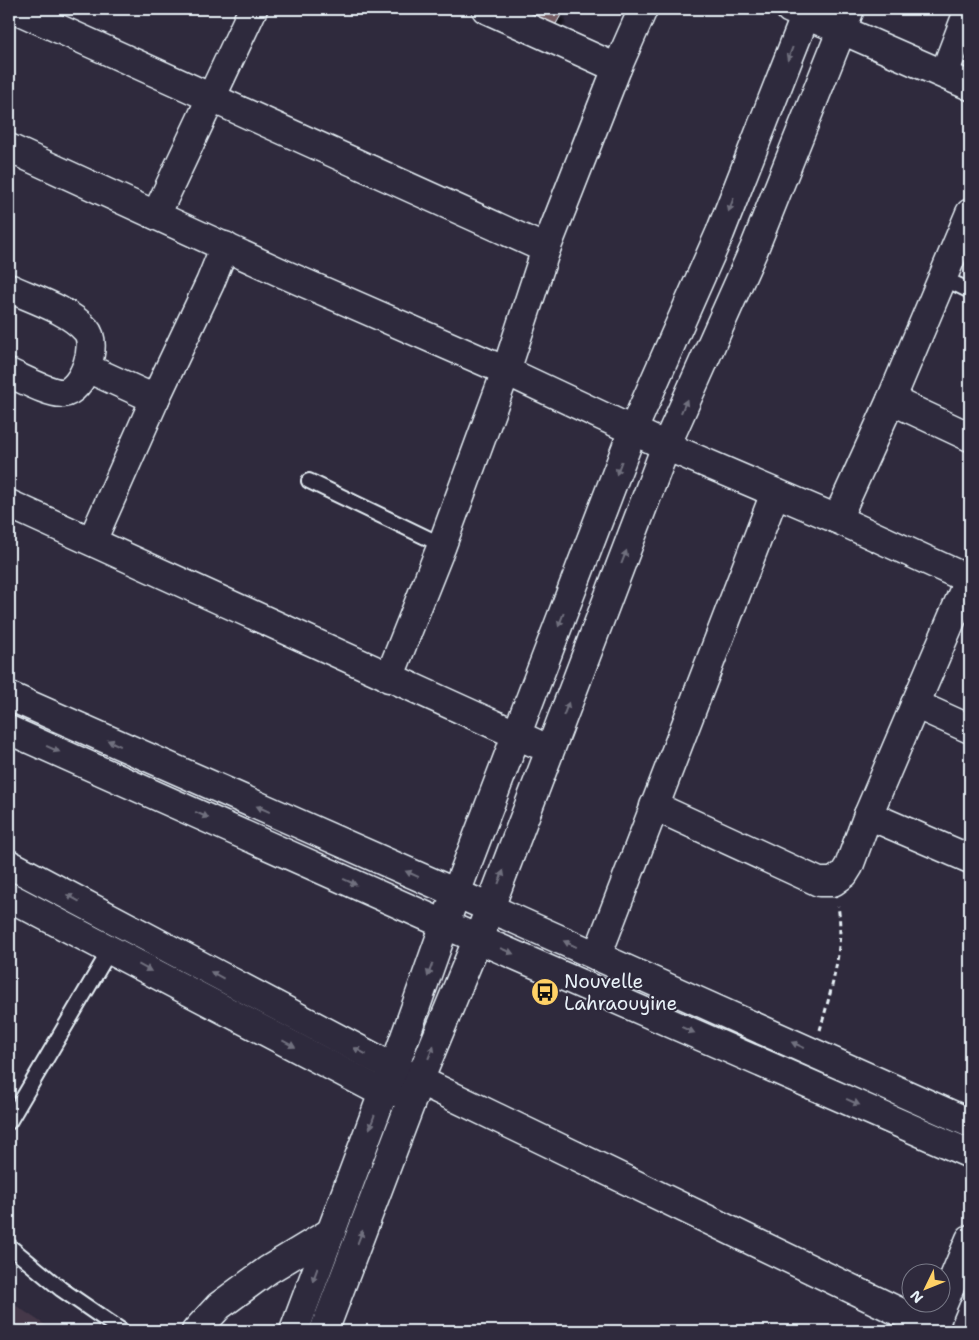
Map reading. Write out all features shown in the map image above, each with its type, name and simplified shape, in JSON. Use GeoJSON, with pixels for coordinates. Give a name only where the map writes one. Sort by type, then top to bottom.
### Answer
{"type":"FeatureCollection","features":[{"type":"Feature","properties":{"kind":"street"},"geometry":{"type":"LineString","coordinates":[[15,9],[546,249]]}},
{"type":"Feature","properties":{"kind":"street"},"geometry":{"type":"LineString","coordinates":[[156,215],[253,9]]}},
{"type":"Feature","properties":{"kind":"street"},"geometry":{"type":"LineString","coordinates":[[486,9],[617,68]]}},
{"type":"Feature","properties":{"kind":"street"},"geometry":{"type":"LineString","coordinates":[[389,678],[442,545],[506,371],[546,249],[617,68],[643,9]]}},
{"type":"Feature","properties":{"kind":"street"},"geometry":{"type":"LineString","coordinates":[[944,74],[969,9]]}},
{"type":"Feature","properties":{"kind":"street"},"geometry":{"type":"LineString","coordinates":[[294,1331],[394,1068],[456,893],[633,430],[720,233],[801,11],[846,19],[944,74],[970,86]]}},
{"type":"Feature","properties":{"kind":"street"},"geometry":{"type":"LineString","coordinates":[[324,1331],[419,1081],[478,938],[666,446],[754,249],[846,19]]}},
{"type":"Feature","properties":{"kind":"street"},"geometry":{"type":"LineString","coordinates":[[9,148],[506,371],[666,446],[837,519],[970,579],[868,815],[849,866],[844,874],[833,882],[819,882],[654,806]]}},
{"type":"Feature","properties":{"kind":"street"},"geometry":{"type":"LineString","coordinates":[[837,519],[891,400],[970,213]]}},
{"type":"Feature","properties":{"kind":"street"},"geometry":{"type":"LineString","coordinates":[[92,541],[155,399],[210,283],[225,246]]}},
{"type":"Feature","properties":{"kind":"street"},"geometry":{"type":"LineString","coordinates":[[9,288],[59,310],[79,322],[92,337],[87,368],[74,388],[63,393],[9,373]]}},
{"type":"Feature","properties":{"kind":"street"},"geometry":{"type":"LineString","coordinates":[[87,368],[155,399]]}},
{"type":"Feature","properties":{"kind":"street"},"geometry":{"type":"LineString","coordinates":[[891,400],[970,437]]}},
{"type":"Feature","properties":{"kind":"street"},"geometry":{"type":"LineString","coordinates":[[597,956],[775,493]]}},
{"type":"Feature","properties":{"kind":"street"},"geometry":{"type":"LineString","coordinates":[[9,504],[389,678],[550,749]]}},
{"type":"Feature","properties":{"kind":"street"},"geometry":{"type":"LineString","coordinates":[[9,696],[823,1056],[970,1123]]}},
{"type":"Feature","properties":{"kind":"street"},"geometry":{"type":"LineString","coordinates":[[915,704],[970,729]]}},
{"type":"Feature","properties":{"kind":"street"},"geometry":{"type":"LineString","coordinates":[[9,730],[446,925],[970,1154]]}},
{"type":"Feature","properties":{"kind":"street"},"geometry":{"type":"LineString","coordinates":[[159,796],[169,768]]}},
{"type":"Feature","properties":{"kind":"street"},"geometry":{"type":"LineString","coordinates":[[868,815],[970,859]]}},
{"type":"Feature","properties":{"kind":"street"},"geometry":{"type":"LineString","coordinates":[[9,864],[419,1081],[935,1330],[970,1239]]}},
{"type":"Feature","properties":{"kind":"street"},"geometry":{"type":"LineString","coordinates":[[9,897],[383,1093],[404,1091],[413,1087],[419,1081]]}},
{"type":"Feature","properties":{"kind":"street"},"geometry":{"type":"LineString","coordinates":[[820,1087],[823,1056]]}},
{"type":"Feature","properties":{"kind":"street"},"geometry":{"type":"LineString","coordinates":[[911,1128],[922,1101]]}},
{"type":"Feature","properties":{"kind":"street"},"geometry":{"type":"LineString","coordinates":[[196,1331],[219,1306],[261,1275],[331,1232]]}},
{"type":"Feature","properties":{"kind":"lane"},"geometry":{"type":"LineString","coordinates":[[943,278],[970,292]]}},
{"type":"Feature","properties":{"kind":"lane"},"geometry":{"type":"LineString","coordinates":[[309,481],[442,545]]}},
{"type":"Feature","properties":{"kind":"lane"},"geometry":{"type":"LineString","coordinates":[[9,1122],[110,950]]}},
{"type":"Feature","properties":{"kind":"lane"},"geometry":{"type":"LineString","coordinates":[[9,1246],[62,1289],[122,1331]]}},
{"type":"Feature","properties":{"kind":"path"},"geometry":{"type":"LineString","coordinates":[[823,1056],[826,1007],[839,953],[841,924],[833,882]]}},
{"type":"Feature","properties":{"kind":"shaded area"},"geometry":{"type":"Polygon","coordinates":[[[9,1301],[54,1331],[9,1331],[9,1301]]]}},
{"type":"Feature","properties":{"kind":"building"},"geometry":{"type":"Polygon","coordinates":[[[517,9],[552,9],[561,15],[553,29],[517,9]]]}},
{"type":"Feature","properties":{"kind":"place","name":"Nouvelle Lahraouyine"},"geometry":{"type":"Point","coordinates":[545,992]}}]}
